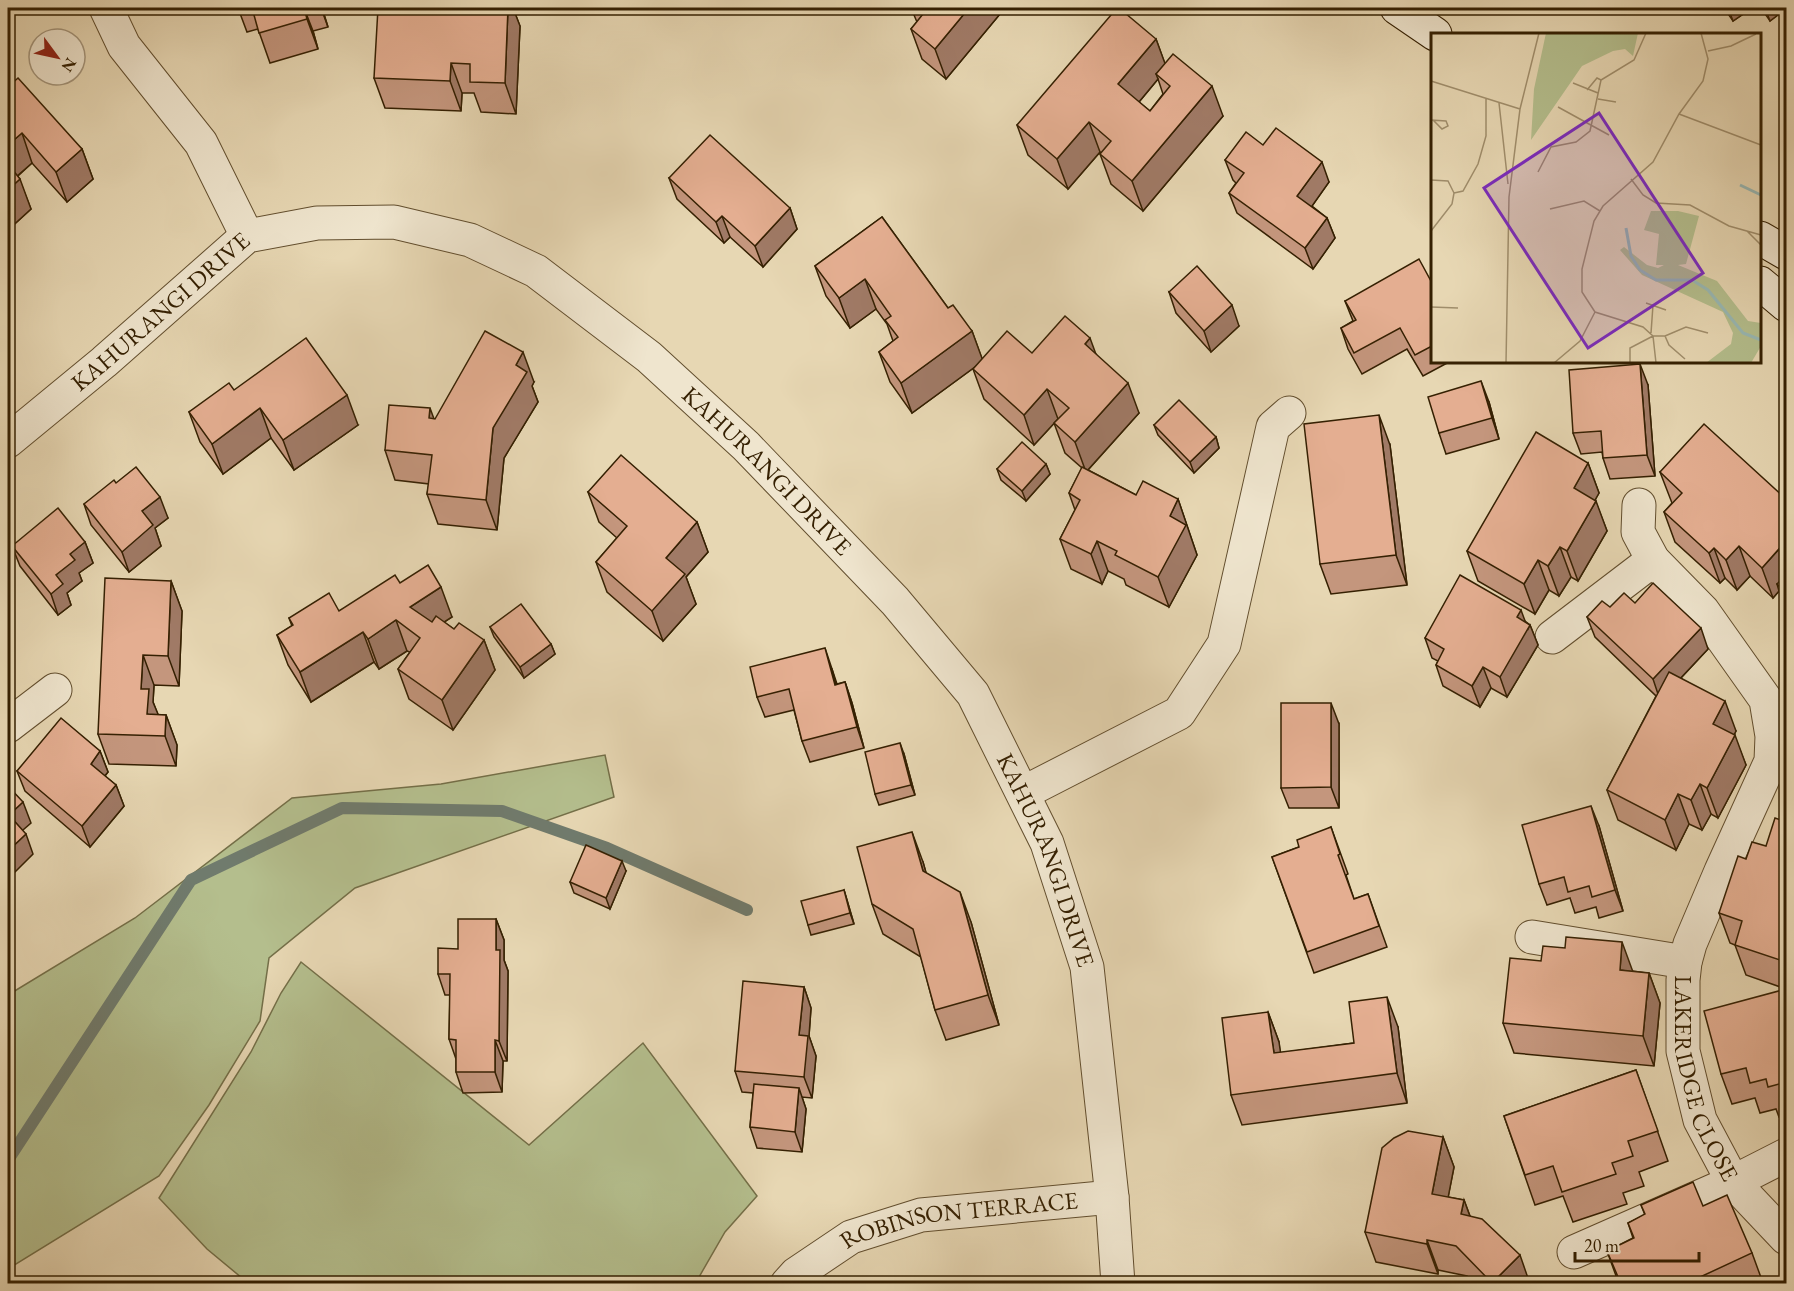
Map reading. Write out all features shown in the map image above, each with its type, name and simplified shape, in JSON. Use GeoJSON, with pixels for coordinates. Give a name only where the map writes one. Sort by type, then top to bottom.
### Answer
{"type":"FeatureCollection","features":[{"type":"Feature","properties":{"kind":"street"},"geometry":{"type":"LineString","coordinates":[[106,8],[124,46],[201,143],[247,236]]}},
{"type":"Feature","properties":{"kind":"street"},"geometry":{"type":"LineString","coordinates":[[1397,8],[1434,33]]}},
{"type":"Feature","properties":{"kind":"street","name":"KAHURANGI DRIVE"},"geometry":{"type":"LineString","coordinates":[[8,441],[104,362],[247,236],[317,223],[394,222],[470,240],[536,271],[658,365],[746,446],[895,601],[973,694],[1047,843],[1087,967],[1112,1197],[1118,1284]]}},
{"type":"Feature","properties":{"kind":"street"},"geometry":{"type":"LineString","coordinates":[[1761,239],[1786,253]]}},
{"type":"Feature","properties":{"kind":"street"},"geometry":{"type":"LineString","coordinates":[[1761,284],[1786,305]]}},
{"type":"Feature","properties":{"kind":"street"},"geometry":{"type":"LineString","coordinates":[[1023,793],[1179,713],[1224,644],[1273,427],[1289,413]]}},
{"type":"Feature","properties":{"kind":"street","name":"LAKERIDGE CLOSE"},"geometry":{"type":"LineString","coordinates":[[1640,505],[1638,532],[1653,560],[1703,611],[1766,700],[1772,736],[1772,760],[1720,871],[1690,944],[1683,980],[1683,1051],[1700,1119],[1733,1182],[1786,1238]]}},
{"type":"Feature","properties":{"kind":"street"},"geometry":{"type":"LineString","coordinates":[[1552,637],[1653,560]]}},
{"type":"Feature","properties":{"kind":"street"},"geometry":{"type":"LineString","coordinates":[[8,726],[55,690]]}},
{"type":"Feature","properties":{"kind":"street"},"geometry":{"type":"LineString","coordinates":[[1532,937],[1685,962]]}},
{"type":"Feature","properties":{"kind":"street"},"geometry":{"type":"LineString","coordinates":[[1574,1252],[1733,1182],[1786,1155]]}},
{"type":"Feature","properties":{"kind":"street","name":"ROBINSON TERRACE"},"geometry":{"type":"LineString","coordinates":[[788,1284],[796,1274],[851,1237],[921,1215],[1112,1197]]}},
{"type":"Feature","properties":{"kind":"green space"},"geometry":{"type":"Polygon","coordinates":[[[605,755],[614,797],[355,888],[269,958],[260,1021],[209,1105],[159,1176],[8,1269],[8,995],[135,918],[292,798],[441,784],[605,755]]]}},
{"type":"Feature","properties":{"kind":"green space"},"geometry":{"type":"Polygon","coordinates":[[[301,962],[529,1145],[643,1043],[757,1196],[725,1232],[695,1284],[248,1283],[207,1249],[159,1198],[251,1052],[281,993],[301,962]]]}},
{"type":"Feature","properties":{"kind":"building"},"geometry":{"type":"Polygon","coordinates":[[[252,8],[304,8],[307,19],[259,33],[252,8]]]}},
{"type":"Feature","properties":{"kind":"building"},"geometry":{"type":"Polygon","coordinates":[[[378,8],[508,8],[505,83],[470,82],[470,64],[451,63],[450,81],[374,78],[378,8]]]}},
{"type":"Feature","properties":{"kind":"building"},"geometry":{"type":"Polygon","coordinates":[[[925,8],[969,8],[935,49],[911,29],[927,9],[925,8]]]}},
{"type":"Feature","properties":{"kind":"building"},"geometry":{"type":"Polygon","coordinates":[[[1117,8],[1156,39],[1118,84],[1150,111],[1170,86],[1156,74],[1173,54],[1212,86],[1132,181],[1100,154],[1111,141],[1089,122],[1057,159],[1017,125],[1117,8]]]}},
{"type":"Feature","properties":{"kind":"building"},"geometry":{"type":"Polygon","coordinates":[[[18,78],[82,149],[56,172],[22,133],[8,145],[8,87],[18,78]]]}},
{"type":"Feature","properties":{"kind":"building"},"geometry":{"type":"Polygon","coordinates":[[[1276,128],[1322,162],[1297,196],[1327,218],[1305,248],[1229,193],[1244,173],[1225,160],[1246,132],[1263,145],[1276,128]]]}},
{"type":"Feature","properties":{"kind":"building"},"geometry":{"type":"Polygon","coordinates":[[[710,135],[790,208],[755,246],[722,216],[716,222],[669,178],[710,135]]]}},
{"type":"Feature","properties":{"kind":"building"},"geometry":{"type":"Polygon","coordinates":[[[8,164],[20,179],[8,190],[8,164]]]}},
{"type":"Feature","properties":{"kind":"building"},"geometry":{"type":"Polygon","coordinates":[[[882,217],[948,308],[953,305],[972,331],[901,383],[879,352],[898,337],[885,320],[891,316],[865,279],[839,298],[815,266],[882,217]]]}},
{"type":"Feature","properties":{"kind":"building"},"geometry":{"type":"Polygon","coordinates":[[[1419,259],[1431,281],[1431,347],[1415,355],[1400,328],[1354,353],[1341,328],[1356,320],[1345,301],[1419,259]]]}},
{"type":"Feature","properties":{"kind":"building"},"geometry":{"type":"Polygon","coordinates":[[[1197,266],[1232,305],[1204,331],[1169,292],[1197,266]]]}},
{"type":"Feature","properties":{"kind":"building"},"geometry":{"type":"Polygon","coordinates":[[[1065,316],[1090,338],[1085,344],[1128,383],[1075,442],[1054,423],[1069,408],[1047,389],[1024,415],[973,369],[1007,331],[1032,353],[1065,316]]]}},
{"type":"Feature","properties":{"kind":"building"},"geometry":{"type":"Polygon","coordinates":[[[485,331],[523,352],[516,365],[527,372],[493,428],[486,500],[427,494],[432,455],[385,450],[389,405],[430,408],[429,418],[435,419],[485,331]]]}},
{"type":"Feature","properties":{"kind":"building"},"geometry":{"type":"Polygon","coordinates":[[[306,338],[347,395],[283,440],[260,408],[212,444],[189,412],[229,383],[234,390],[306,338]]]}},
{"type":"Feature","properties":{"kind":"building"},"geometry":{"type":"Polygon","coordinates":[[[1640,364],[1647,455],[1603,458],[1601,431],[1573,433],[1569,370],[1640,364]]]}},
{"type":"Feature","properties":{"kind":"building"},"geometry":{"type":"Polygon","coordinates":[[[1481,381],[1492,418],[1439,433],[1428,397],[1481,381]]]}},
{"type":"Feature","properties":{"kind":"building"},"geometry":{"type":"Polygon","coordinates":[[[1179,400],[1216,437],[1190,462],[1154,425],[1179,400]]]}},
{"type":"Feature","properties":{"kind":"building"},"geometry":{"type":"Polygon","coordinates":[[[1379,415],[1396,555],[1320,564],[1304,424],[1379,415]]]}},
{"type":"Feature","properties":{"kind":"building"},"geometry":{"type":"Polygon","coordinates":[[[1704,424],[1786,499],[1786,541],[1762,568],[1739,546],[1726,560],[1714,548],[1709,553],[1664,512],[1682,493],[1660,472],[1704,424]]]}},
{"type":"Feature","properties":{"kind":"building"},"geometry":{"type":"Polygon","coordinates":[[[1536,432],[1588,463],[1574,488],[1596,501],[1567,551],[1560,547],[1548,566],[1538,560],[1524,584],[1467,551],[1536,432]]]}},
{"type":"Feature","properties":{"kind":"building"},"geometry":{"type":"Polygon","coordinates":[[[1022,442],[1046,464],[1022,491],[997,469],[1022,442]]]}},
{"type":"Feature","properties":{"kind":"building"},"geometry":{"type":"Polygon","coordinates":[[[621,455],[697,522],[666,558],[685,574],[652,611],[596,562],[627,526],[588,492],[621,455]]]}},
{"type":"Feature","properties":{"kind":"building"},"geometry":{"type":"Polygon","coordinates":[[[136,467],[160,497],[142,511],[153,525],[122,552],[84,504],[114,480],[116,483],[136,467]]]}},
{"type":"Feature","properties":{"kind":"building"},"geometry":{"type":"Polygon","coordinates":[[[1082,467],[1136,495],[1143,481],[1178,499],[1170,516],[1186,525],[1158,577],[1115,555],[1117,551],[1097,541],[1091,554],[1060,539],[1080,500],[1069,493],[1082,467]]]}},
{"type":"Feature","properties":{"kind":"building"},"geometry":{"type":"Polygon","coordinates":[[[58,508],[85,542],[70,554],[75,560],[56,575],[63,584],[51,594],[12,546],[58,508]]]}},
{"type":"Feature","properties":{"kind":"building"},"geometry":{"type":"Polygon","coordinates":[[[428,565],[441,587],[410,607],[432,622],[436,616],[454,629],[459,623],[484,640],[442,700],[398,669],[420,638],[396,620],[368,639],[363,632],[300,672],[277,635],[293,625],[289,618],[329,593],[339,611],[395,575],[400,583],[428,565]]]}},
{"type":"Feature","properties":{"kind":"building"},"geometry":{"type":"Polygon","coordinates":[[[1460,575],[1521,610],[1517,617],[1530,625],[1500,677],[1483,667],[1472,686],[1436,665],[1444,649],[1425,638],[1460,575]]]}},
{"type":"Feature","properties":{"kind":"building"},"geometry":{"type":"Polygon","coordinates":[[[1786,575],[1786,594],[1777,584],[1786,575]]]}},
{"type":"Feature","properties":{"kind":"building"},"geometry":{"type":"Polygon","coordinates":[[[105,578],[171,581],[168,656],[143,655],[141,689],[149,689],[147,714],[166,715],[165,736],[98,734],[105,578]]]}},
{"type":"Feature","properties":{"kind":"building"},"geometry":{"type":"Polygon","coordinates":[[[1653,583],[1701,628],[1653,679],[1587,617],[1602,601],[1610,607],[1624,593],[1635,603],[1653,583]]]}},
{"type":"Feature","properties":{"kind":"building"},"geometry":{"type":"Polygon","coordinates":[[[521,604],[551,644],[520,667],[490,627],[521,604]]]}},
{"type":"Feature","properties":{"kind":"building"},"geometry":{"type":"Polygon","coordinates":[[[825,648],[835,685],[845,682],[857,727],[802,741],[789,689],[757,697],[750,667],[825,648]]]}},
{"type":"Feature","properties":{"kind":"building"},"geometry":{"type":"Polygon","coordinates":[[[1669,672],[1725,701],[1713,724],[1735,735],[1707,788],[1700,784],[1691,800],[1678,794],[1665,820],[1607,790],[1669,672]]]}},
{"type":"Feature","properties":{"kind":"building"},"geometry":{"type":"Polygon","coordinates":[[[1281,703],[1331,703],[1331,787],[1281,788],[1281,703]]]}},
{"type":"Feature","properties":{"kind":"building"},"geometry":{"type":"Polygon","coordinates":[[[61,718],[100,751],[91,764],[116,785],[82,826],[17,771],[61,718]]]}},
{"type":"Feature","properties":{"kind":"building"},"geometry":{"type":"Polygon","coordinates":[[[900,743],[911,785],[875,794],[865,752],[900,743]]]}},
{"type":"Feature","properties":{"kind":"building"},"geometry":{"type":"Polygon","coordinates":[[[8,786],[23,802],[9,815],[26,834],[8,851],[8,786]]]}},
{"type":"Feature","properties":{"kind":"building"},"geometry":{"type":"Polygon","coordinates":[[[1591,806],[1615,890],[1592,897],[1589,886],[1568,892],[1564,877],[1539,884],[1522,825],[1591,806]]]}},
{"type":"Feature","properties":{"kind":"building"},"geometry":{"type":"Polygon","coordinates":[[[1775,818],[1786,822],[1786,962],[1735,945],[1742,921],[1719,913],[1738,856],[1746,859],[1752,842],[1766,846],[1775,818]]]}},
{"type":"Feature","properties":{"kind":"building"},"geometry":{"type":"Polygon","coordinates":[[[1331,827],[1340,854],[1338,855],[1354,899],[1368,894],[1379,926],[1307,952],[1272,857],[1299,847],[1297,840],[1331,827]]]}},
{"type":"Feature","properties":{"kind":"building"},"geometry":{"type":"Polygon","coordinates":[[[912,832],[923,871],[960,892],[988,995],[935,1010],[913,929],[872,904],[857,847],[912,832]]]}},
{"type":"Feature","properties":{"kind":"building"},"geometry":{"type":"Polygon","coordinates":[[[586,845],[622,861],[606,898],[570,882],[586,845]]]}},
{"type":"Feature","properties":{"kind":"building"},"geometry":{"type":"Polygon","coordinates":[[[844,890],[850,913],[808,925],[801,901],[844,890]]]}},
{"type":"Feature","properties":{"kind":"building"},"geometry":{"type":"Polygon","coordinates":[[[458,919],[496,919],[496,950],[500,950],[499,1041],[495,1040],[495,1072],[456,1072],[456,1040],[449,1039],[450,974],[438,974],[438,948],[458,949],[458,919]]]}},
{"type":"Feature","properties":{"kind":"building"},"geometry":{"type":"Polygon","coordinates":[[[1566,937],[1622,942],[1620,970],[1649,973],[1643,1036],[1503,1023],[1510,958],[1541,961],[1543,946],[1565,948],[1566,937]]]}},
{"type":"Feature","properties":{"kind":"building"},"geometry":{"type":"Polygon","coordinates":[[[743,981],[804,987],[799,1035],[808,1036],[804,1077],[735,1071],[743,981]]]}},
{"type":"Feature","properties":{"kind":"building"},"geometry":{"type":"Polygon","coordinates":[[[1786,989],[1786,1082],[1768,1087],[1766,1079],[1750,1083],[1746,1068],[1721,1074],[1704,1011],[1786,989]]]}},
{"type":"Feature","properties":{"kind":"building"},"geometry":{"type":"Polygon","coordinates":[[[1387,997],[1397,1073],[1231,1095],[1222,1018],[1268,1012],[1274,1053],[1354,1043],[1349,1002],[1387,997]]]}},
{"type":"Feature","properties":{"kind":"building"},"geometry":{"type":"Polygon","coordinates":[[[1636,1070],[1658,1131],[1628,1141],[1633,1156],[1612,1163],[1616,1174],[1562,1192],[1553,1166],[1525,1175],[1504,1116],[1636,1070]]]}},
{"type":"Feature","properties":{"kind":"building"},"geometry":{"type":"Polygon","coordinates":[[[754,1084],[799,1088],[795,1132],[750,1127],[754,1084]]]}},
{"type":"Feature","properties":{"kind":"building"},"geometry":{"type":"Polygon","coordinates":[[[1408,1131],[1443,1137],[1432,1194],[1464,1200],[1461,1214],[1482,1219],[1520,1255],[1492,1283],[1456,1246],[1427,1240],[1427,1244],[1365,1232],[1382,1148],[1394,1138],[1408,1131]]]}},
{"type":"Feature","properties":{"kind":"building"},"geometry":{"type":"Polygon","coordinates":[[[1693,1182],[1703,1206],[1727,1195],[1752,1253],[1685,1284],[1621,1284],[1607,1251],[1634,1238],[1628,1223],[1645,1214],[1641,1205],[1693,1182]]]}},
{"type":"Feature","properties":{"kind":"waterway"},"geometry":{"type":"LineString","coordinates":[[8,1160],[191,880],[342,808],[502,811],[607,848],[747,910]]}}]}
